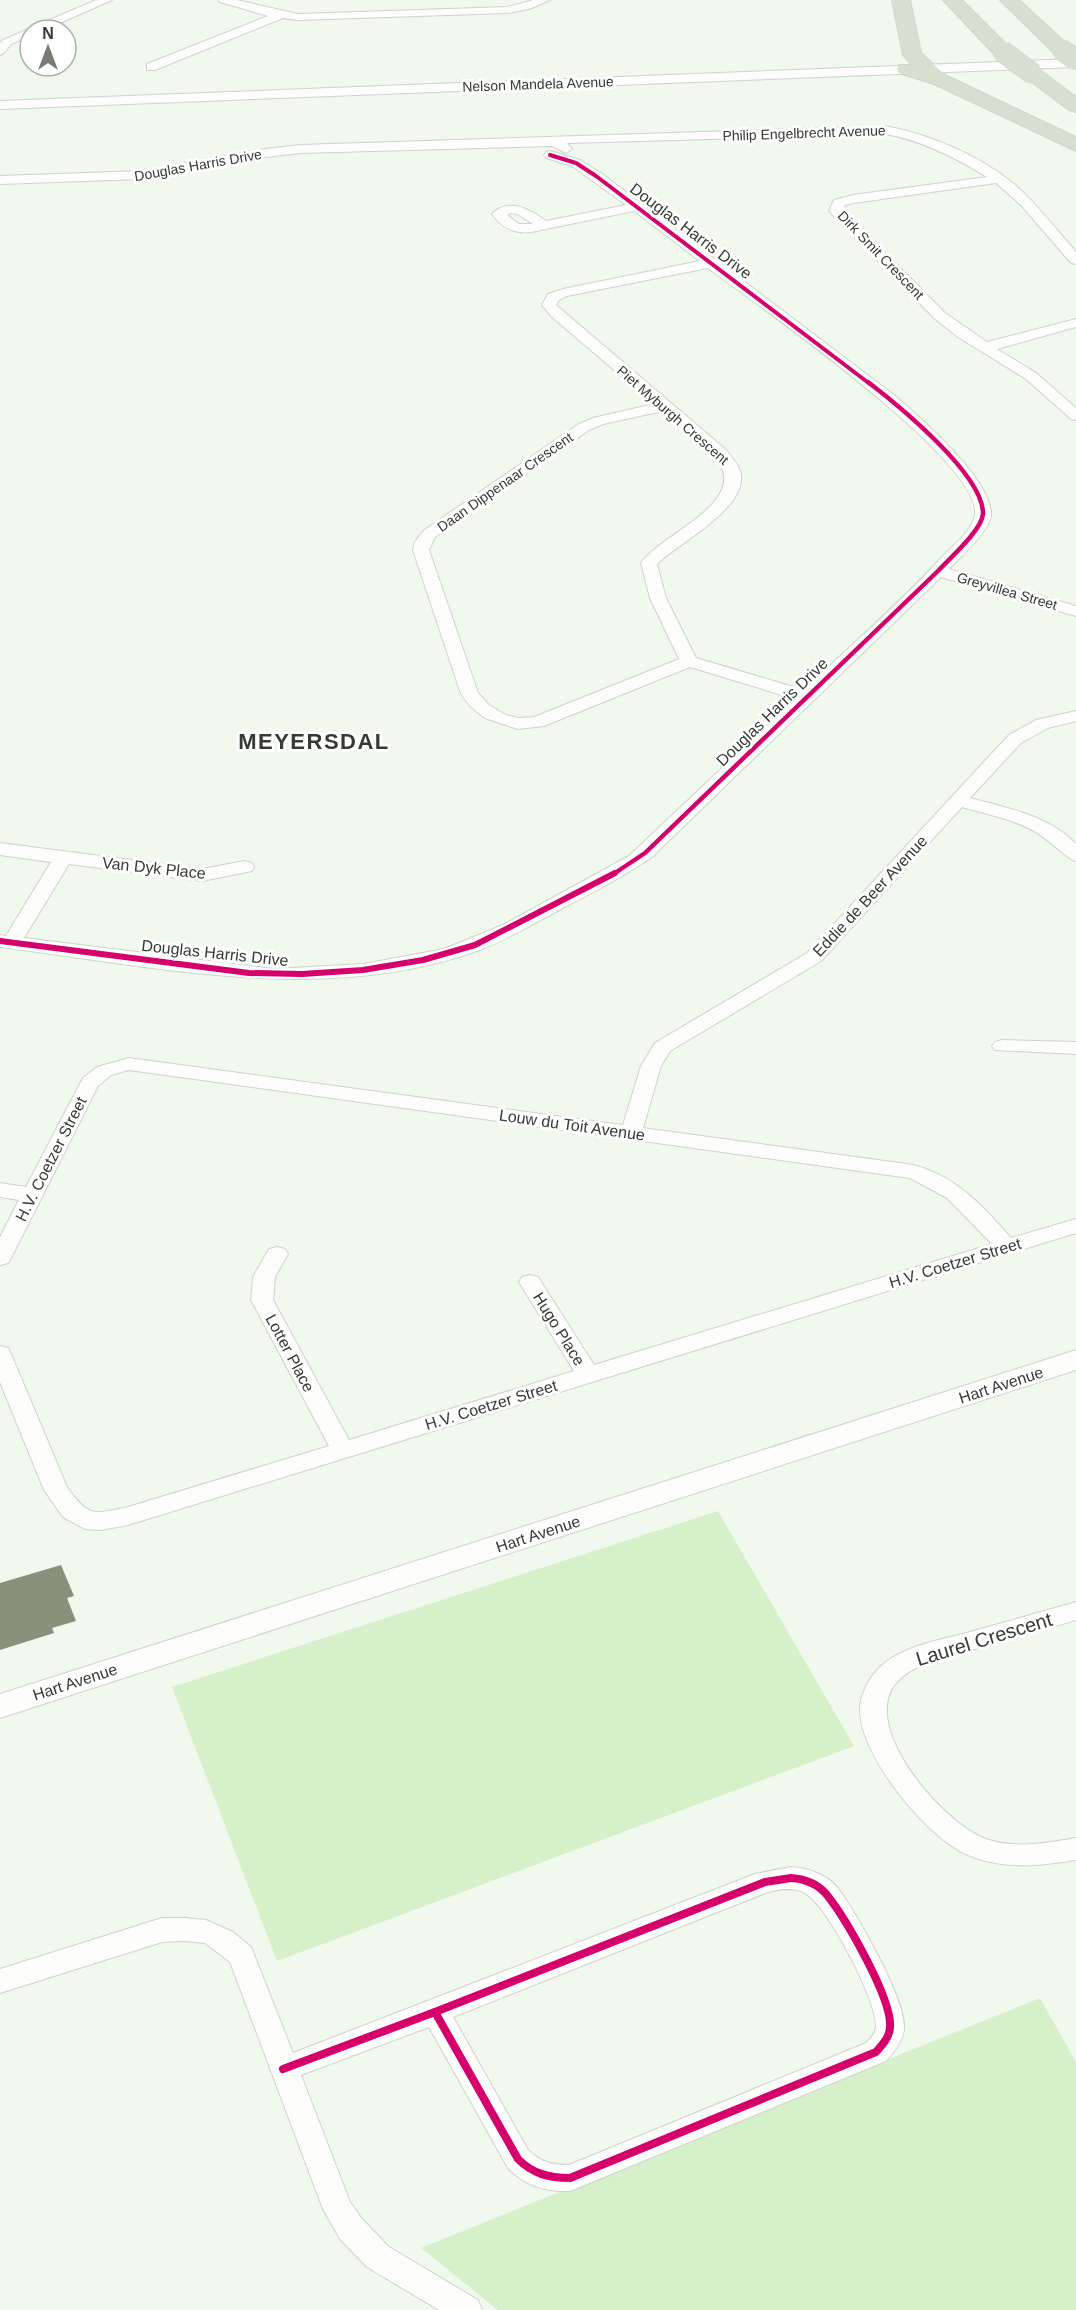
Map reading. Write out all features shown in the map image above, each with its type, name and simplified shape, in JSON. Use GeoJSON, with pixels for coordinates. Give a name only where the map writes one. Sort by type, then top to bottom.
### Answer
{"type":"FeatureCollection","features":[{"type":"Feature","properties":{"kind":"highway"},"geometry":{"type":"LineString","coordinates":[[901,0],[912,55],[923,70],[1076,145]]}},
{"type":"Feature","properties":{"kind":"highway"},"geometry":{"type":"LineString","coordinates":[[952,0],[1002,51],[1076,106]]}},
{"type":"Feature","properties":{"kind":"highway"},"geometry":{"type":"LineString","coordinates":[[1009,0],[1072,57]]}},
{"type":"Feature","properties":{"kind":"street"},"geometry":{"type":"LineString","coordinates":[[63,18],[106,0]]}},
{"type":"Feature","properties":{"kind":"street"},"geometry":{"type":"LineString","coordinates":[[224,0],[284,15],[319,17],[508,10],[544,0]]}},
{"type":"Feature","properties":{"kind":"street"},"geometry":{"type":"LineString","coordinates":[[151,68],[284,15],[298,5]]}},
{"type":"Feature","properties":{"kind":"street"},"geometry":{"type":"LineString","coordinates":[[0,51],[7,42],[18,37]]}},
{"type":"Feature","properties":{"kind":"street","name":"Nelson Mandela Avenue"},"geometry":{"type":"LineString","coordinates":[[0,105],[923,70],[1072,57]]}},
{"type":"Feature","properties":{"kind":"street","name":"Nelson Mandela Avenue"},"geometry":{"type":"LineString","coordinates":[[0,99],[923,70]]}},
{"type":"Feature","properties":{"kind":"street"},"geometry":{"type":"LineString","coordinates":[[0,116],[19,109],[50,104]]}},
{"type":"Feature","properties":{"kind":"street","name":"Philip Engelbrecht Avenue"},"geometry":{"type":"LineString","coordinates":[[594,140],[895,131],[915,136],[999,179],[1071,252]]}},
{"type":"Feature","properties":{"kind":"street"},"geometry":{"type":"LineString","coordinates":[[542,148],[570,139],[594,140]]}},
{"type":"Feature","properties":{"kind":"street"},"geometry":{"type":"LineString","coordinates":[[569,154],[594,140]]}},
{"type":"Feature","properties":{"kind":"street","name":"Douglas Harris Drive"},"geometry":{"type":"LineString","coordinates":[[0,180],[141,176],[258,154],[300,149],[504,144],[542,148],[569,154],[914,418],[972,483],[982,504],[981,522],[938,571],[655,845],[632,863],[531,918],[465,948],[399,963],[339,972],[288,975],[249,973],[6,941]]}},
{"type":"Feature","properties":{"kind":"street","name":"Dirk Smit Crescent"},"geometry":{"type":"LineString","coordinates":[[986,347],[963,334],[940,316],[839,215],[836,208],[839,203],[853,199],[999,179]]}},
{"type":"Feature","properties":{"kind":"street"},"geometry":{"type":"LineString","coordinates":[[543,225],[637,207]]}},
{"type":"Feature","properties":{"kind":"street","name":"Piet Myburgh Crescent"},"geometry":{"type":"LineString","coordinates":[[689,661],[661,601],[650,572],[649,562],[728,500],[735,478],[726,459],[557,314],[550,307],[549,302],[553,297],[569,291],[711,263]]}},
{"type":"Feature","properties":{"kind":"street"},"geometry":{"type":"LineString","coordinates":[[986,347],[1076,323]]}},
{"type":"Feature","properties":{"kind":"street"},"geometry":{"type":"LineString","coordinates":[[986,347],[1042,384],[1076,416]]}},
{"type":"Feature","properties":{"kind":"street","name":"Daan Dippenaar Crescent"},"geometry":{"type":"LineString","coordinates":[[665,406],[584,427],[429,534],[421,550],[470,694],[480,706],[499,719],[522,724],[538,722],[689,661]]}},
{"type":"Feature","properties":{"kind":"street","name":"Greyvillea Street"},"geometry":{"type":"LineString","coordinates":[[938,571],[1076,611]]}},
{"type":"Feature","properties":{"kind":"street"},"geometry":{"type":"LineString","coordinates":[[689,661],[807,697]]}},
{"type":"Feature","properties":{"kind":"street","name":"Eddie de Beer Avenue"},"geometry":{"type":"LineString","coordinates":[[631,1133],[651,1066],[662,1047],[814,957],[1015,739],[1042,724],[1076,716]]}},
{"type":"Feature","properties":{"kind":"street"},"geometry":{"type":"LineString","coordinates":[[959,801],[1046,829],[1059,837],[1076,855]]}},
{"type":"Feature","properties":{"kind":"street","name":"Van Dyk Place"},"geometry":{"type":"LineString","coordinates":[[0,849],[202,874],[245,867]]}},
{"type":"Feature","properties":{"kind":"street"},"geometry":{"type":"LineString","coordinates":[[6,941],[63,858]]}},
{"type":"Feature","properties":{"kind":"street"},"geometry":{"type":"LineString","coordinates":[[1002,1046],[1076,1048]]}},
{"type":"Feature","properties":{"kind":"street","name":"Louw du Toit Avenue"},"geometry":{"type":"LineString","coordinates":[[110,1068],[129,1064],[143,1065],[914,1172],[938,1180],[957,1193],[1006,1247]]}},
{"type":"Feature","properties":{"kind":"street","name":"H.V. Coetzer Street"},"geometry":{"type":"LineString","coordinates":[[0,1258],[90,1082],[110,1068]]}},
{"type":"Feature","properties":{"kind":"street"},"geometry":{"type":"LineString","coordinates":[[0,1190],[32,1195]]}},
{"type":"Feature","properties":{"kind":"street","name":"H.V. Coetzer Street"},"geometry":{"type":"LineString","coordinates":[[0,1354],[56,1490],[71,1511],[84,1520],[102,1521],[128,1516],[1076,1226]]}},
{"type":"Feature","properties":{"kind":"street","name":"Lotter Place"},"geometry":{"type":"LineString","coordinates":[[278,1254],[264,1277],[262,1300],[343,1450]]}},
{"type":"Feature","properties":{"kind":"street","name":"Hugo Place"},"geometry":{"type":"LineString","coordinates":[[530,1282],[588,1375]]}},
{"type":"Feature","properties":{"kind":"street","name":"Hart Avenue"},"geometry":{"type":"LineString","coordinates":[[0,1706],[1076,1360]]}},
{"type":"Feature","properties":{"kind":"street","name":"Laurel Crescent"},"geometry":{"type":"LineString","coordinates":[[1076,1611],[940,1650],[911,1661],[893,1671],[883,1681],[876,1692],[873,1716],[881,1740],[893,1764],[934,1818],[948,1831],[976,1847],[1008,1854],[1032,1856],[1076,1849]]}},
{"type":"Feature","properties":{"kind":"street"},"geometry":{"type":"LineString","coordinates":[[283,2068],[435,2012],[765,1882],[784,1877],[802,1879],[816,1884],[826,1895],[881,1989],[891,2027],[886,2041],[876,2052],[570,2178],[550,2178],[528,2169],[518,2158],[435,2012]]}},
{"type":"Feature","properties":{"kind":"street"},"geometry":{"type":"LineString","coordinates":[[0,1981],[162,1930],[182,1928],[226,1939],[241,1955],[338,2209],[351,2229],[378,2257],[467,2310]]}},
{"type":"Feature","properties":{"kind":"green space"},"geometry":{"type":"Polygon","coordinates":[[[718,1511],[854,1746],[277,1961],[172,1687],[718,1511]]]}},
{"type":"Feature","properties":{"kind":"green space"},"geometry":{"type":"Polygon","coordinates":[[[1040,1998],[1076,2062],[1076,2310],[498,2310],[421,2248],[1040,1998]]]}},
{"type":"Feature","properties":{"kind":"building"},"geometry":{"type":"Polygon","coordinates":[[[61,1565],[74,1596],[67,1598],[76,1621],[52,1628],[54,1633],[0,1650],[0,1583],[61,1565]]]}},
{"type":"Feature","properties":{"kind":"cycle path"},"geometry":{"type":"LineString","coordinates":[[0,941],[249,973],[274,974],[332,973],[394,966],[475,945],[596,884],[645,853],[938,571],[976,530],[983,516],[980,497],[952,458],[914,419],[596,176],[576,163],[550,155]]}},
{"type":"Feature","properties":{"kind":"cycle path"},"geometry":{"type":"LineString","coordinates":[[283,2069],[435,2012],[765,1882],[783,1878],[805,1880],[820,1888],[827,1895],[877,1981],[890,2016],[890,2029],[876,2052],[570,2178],[562,2178],[535,2173],[518,2159],[435,2012]]}},
{"type":"Feature","properties":{"kind":"district","name":"MEYERSDAL"},"geometry":{"type":"Point","coordinates":[314,741]}}]}
